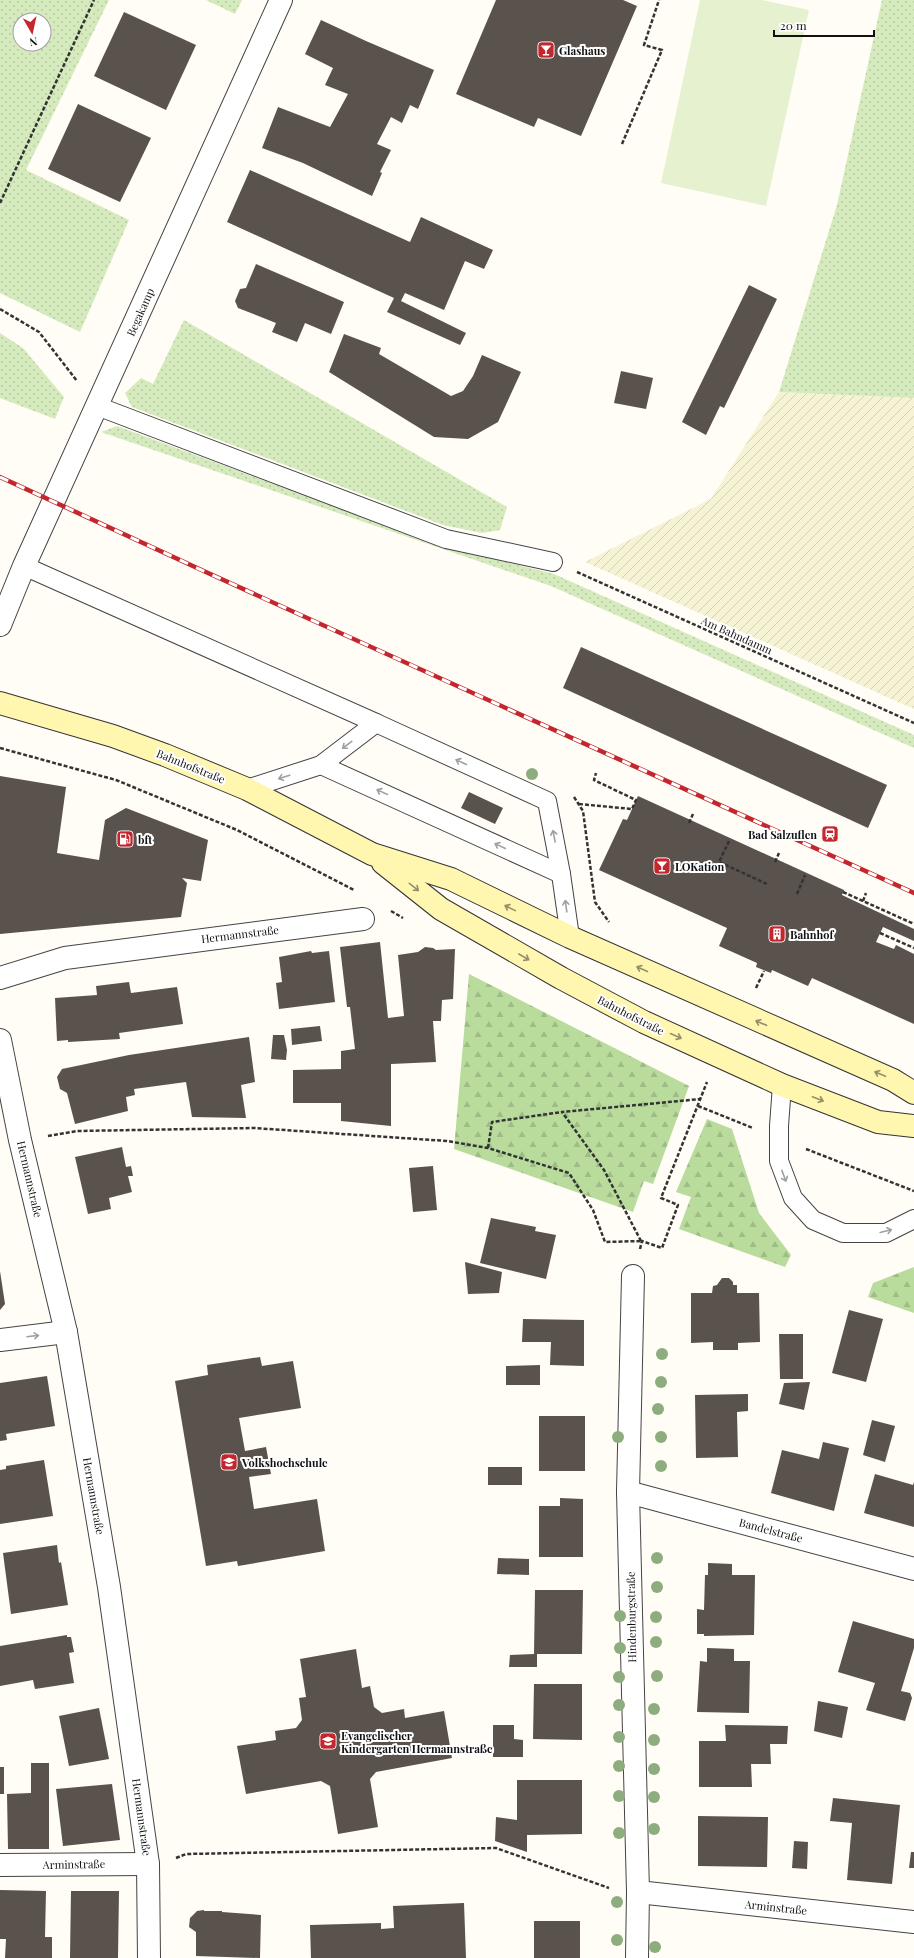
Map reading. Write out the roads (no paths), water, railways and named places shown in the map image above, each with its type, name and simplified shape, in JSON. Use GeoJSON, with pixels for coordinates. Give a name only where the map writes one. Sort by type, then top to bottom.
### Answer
{"type":"FeatureCollection","features":[{"type":"Feature","properties":{"kind":"main road","name":"Bahnhofstraße"},"geometry":{"type":"LineString","coordinates":[[0,703],[113,736],[165,755],[247,789],[372,854],[451,879],[570,937],[893,1080],[914,1093]]}},
{"type":"Feature","properties":{"kind":"main road","name":"Bahnhofstraße"},"geometry":{"type":"LineString","coordinates":[[372,854],[441,909],[561,978],[644,1022],[782,1085],[878,1122],[914,1126]]}},
{"type":"Feature","properties":{"kind":"street","name":"Begakamp"},"geometry":{"type":"LineString","coordinates":[[0,625],[24,566],[281,0]]}},
{"type":"Feature","properties":{"kind":"street","name":"Hermannstraße"},"geometry":{"type":"LineString","coordinates":[[0,978],[65,958],[244,933],[363,919]]}},
{"type":"Feature","properties":{"kind":"street","name":"Hermannstraße"},"geometry":{"type":"LineString","coordinates":[[0,1040],[20,1140],[66,1332],[109,1587],[148,1864],[149,1958]]}},
{"type":"Feature","properties":{"kind":"street","name":"Hindenburgstraße"},"geometry":{"type":"LineString","coordinates":[[633,1276],[628,1492],[638,1892],[637,1958]]}},
{"type":"Feature","properties":{"kind":"street"},"geometry":{"type":"LineString","coordinates":[[0,1340],[66,1332]]}},
{"type":"Feature","properties":{"kind":"street","name":"Bandelstraße"},"geometry":{"type":"LineString","coordinates":[[628,1492],[914,1569]]}},
{"type":"Feature","properties":{"kind":"street","name":"Arminstraße"},"geometry":{"type":"LineString","coordinates":[[0,1865],[148,1864]]}},
{"type":"Feature","properties":{"kind":"street","name":"Arminstraße"},"geometry":{"type":"LineString","coordinates":[[638,1892],[914,1922]]}},
{"type":"Feature","properties":{"kind":"lane"},"geometry":{"type":"LineString","coordinates":[[97,406],[446,539],[552,562]]}},
{"type":"Feature","properties":{"kind":"lane"},"geometry":{"type":"LineString","coordinates":[[24,566],[376,722],[547,801],[561,874],[570,937]]}},
{"type":"Feature","properties":{"kind":"lane"},"geometry":{"type":"LineString","coordinates":[[247,789],[321,765],[376,722]]}},
{"type":"Feature","properties":{"kind":"lane"},"geometry":{"type":"LineString","coordinates":[[321,765],[561,874]]}},
{"type":"Feature","properties":{"kind":"lane"},"geometry":{"type":"LineString","coordinates":[[782,1085],[779,1126],[779,1161],[793,1198],[813,1220],[843,1233],[886,1233],[914,1219]]}},
{"type":"Feature","properties":{"kind":"railway"},"geometry":{"type":"LineString","coordinates":[[0,477],[208,573],[914,893]]}},
{"type":"Feature","properties":{"kind":"place","name":"Glashaus"},"geometry":{"type":"Point","coordinates":[546,50]}},
{"type":"Feature","properties":{"kind":"place","name":"Bad Salzuflen"},"geometry":{"type":"Point","coordinates":[830,834]}},
{"type":"Feature","properties":{"kind":"place","name":"bft"},"geometry":{"type":"Point","coordinates":[125,839]}},
{"type":"Feature","properties":{"kind":"place","name":"LOKation"},"geometry":{"type":"Point","coordinates":[662,866]}},
{"type":"Feature","properties":{"kind":"place","name":"Bahnhof"},"geometry":{"type":"Point","coordinates":[777,934]}},
{"type":"Feature","properties":{"kind":"place","name":"Volkshochschule"},"geometry":{"type":"Point","coordinates":[229,1462]}},
{"type":"Feature","properties":{"kind":"place","name":"Evangelischer Kindergarten Hermannstraße"},"geometry":{"type":"Point","coordinates":[328,1741]}}]}
